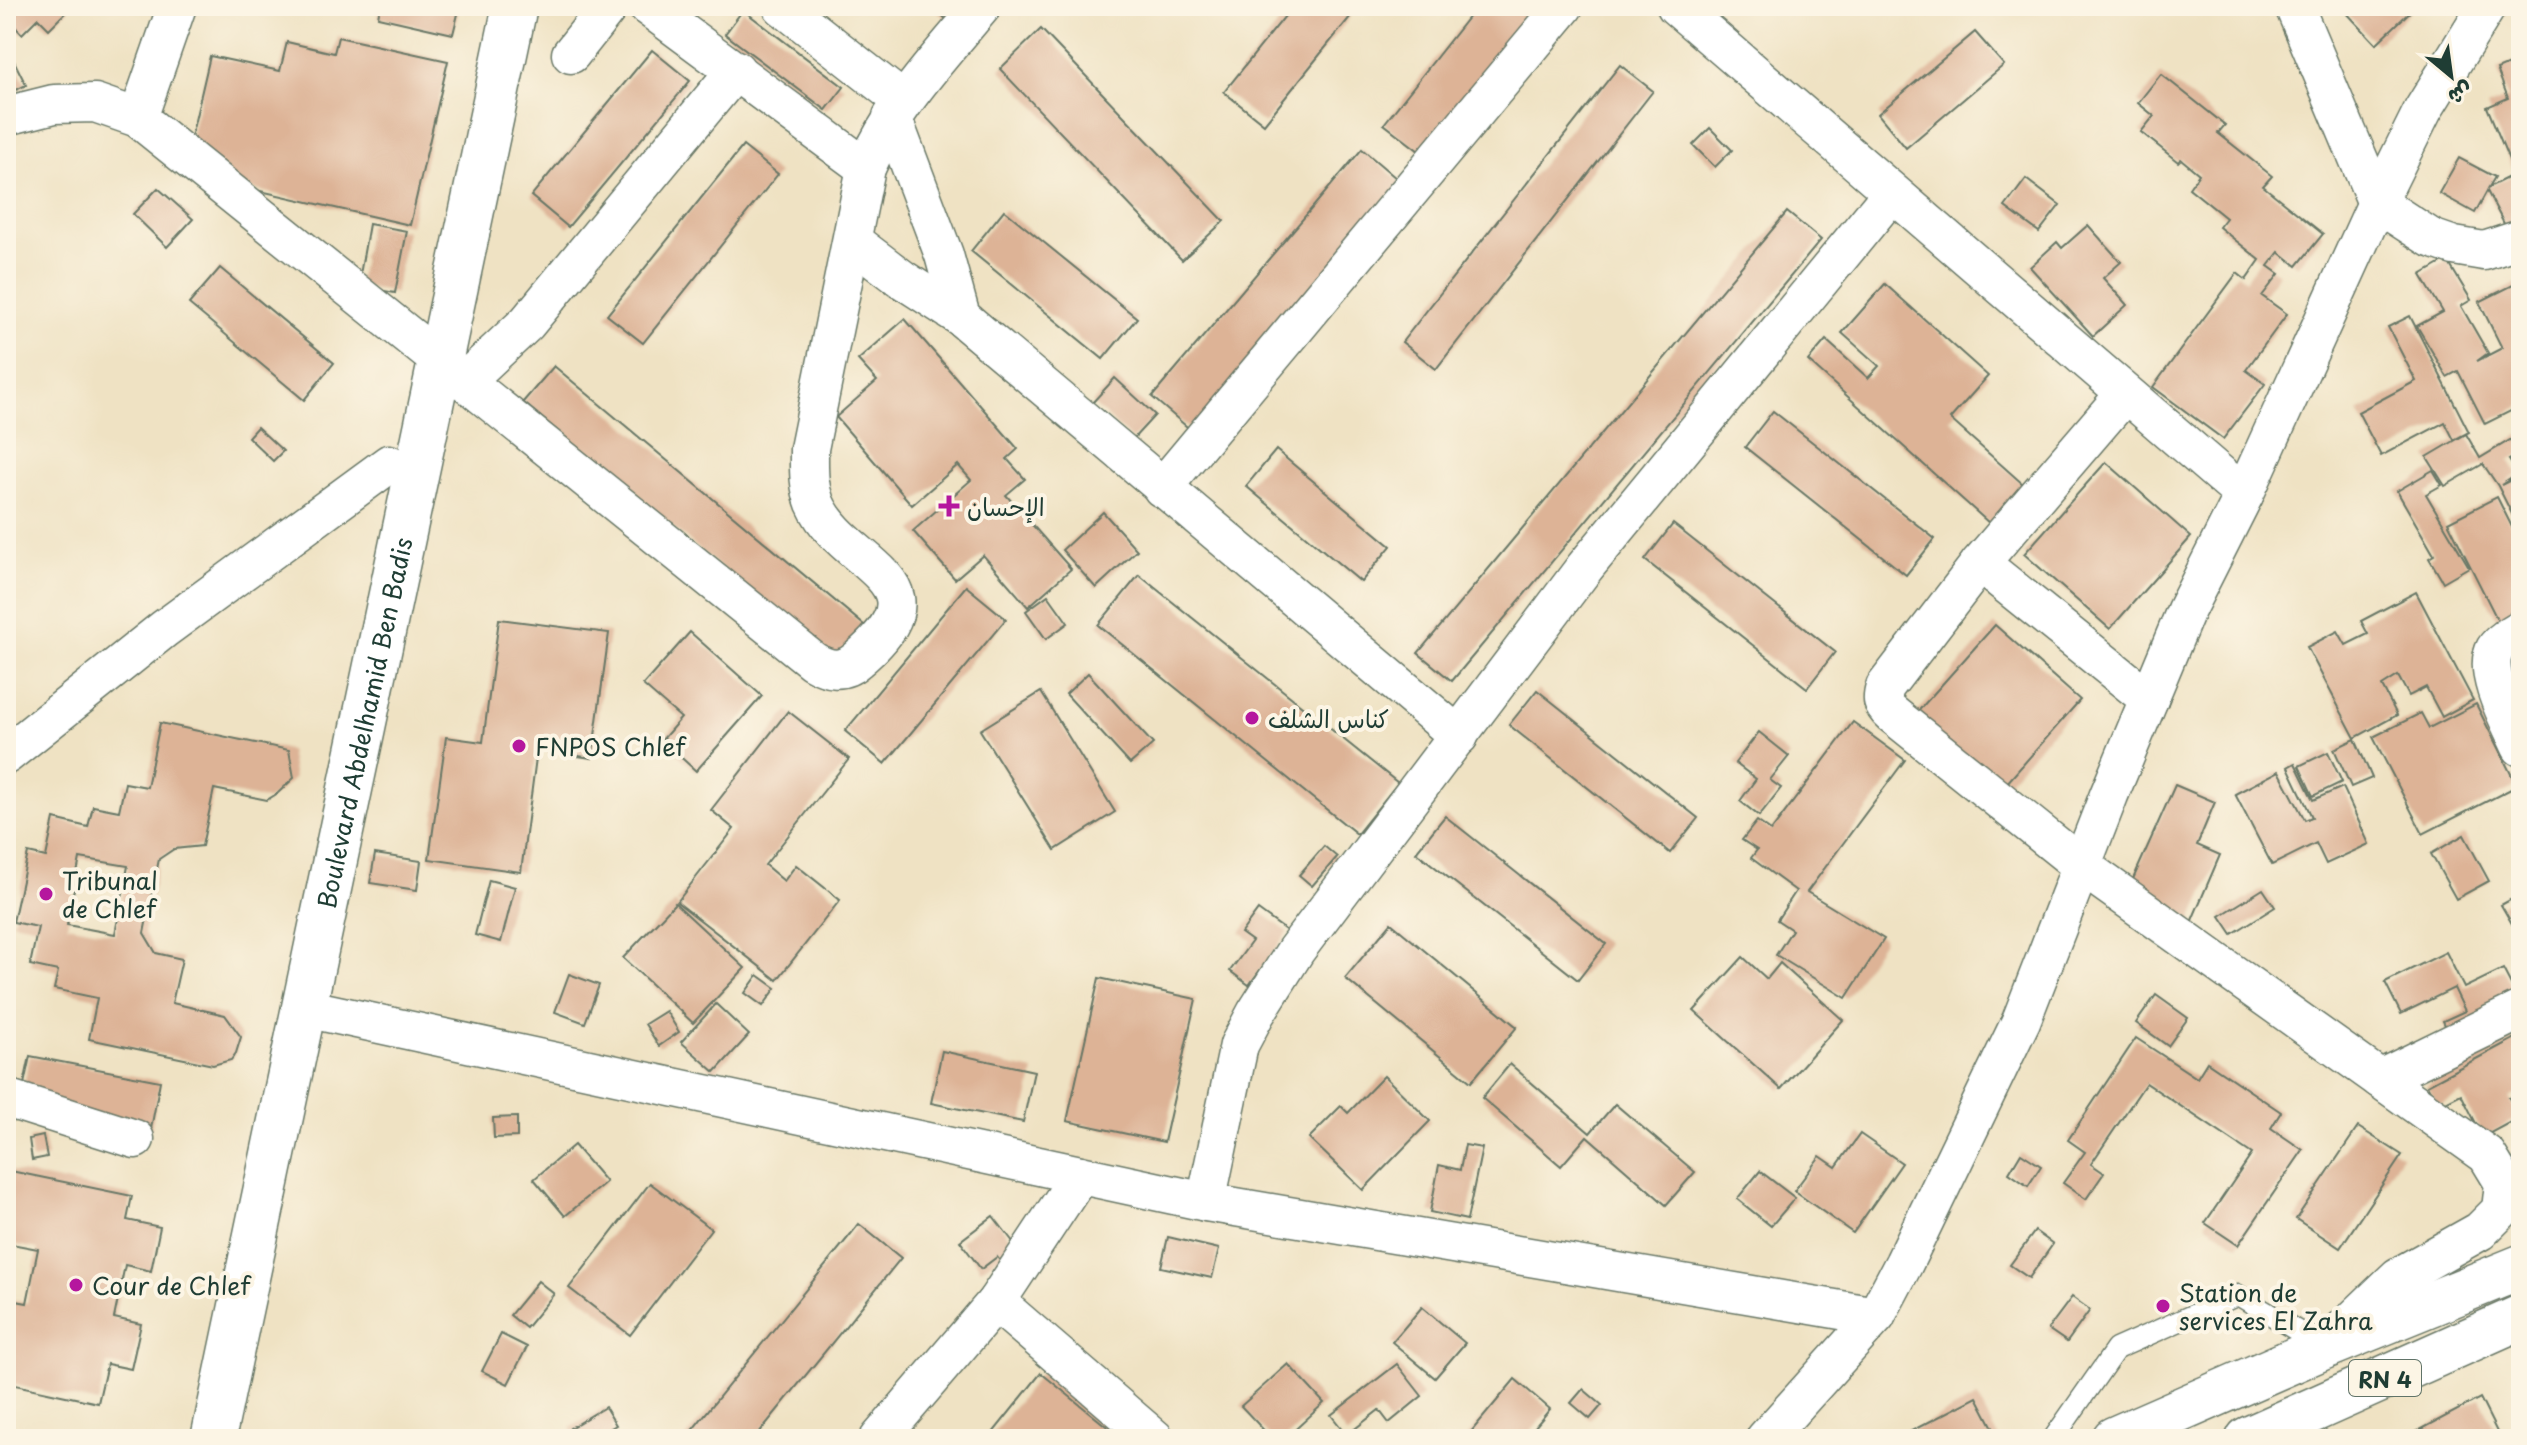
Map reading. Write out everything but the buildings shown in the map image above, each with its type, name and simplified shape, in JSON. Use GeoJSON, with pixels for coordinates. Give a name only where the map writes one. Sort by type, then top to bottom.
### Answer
{"type":"FeatureCollection","features":[{"type":"Feature","properties":{"kind":"main road","name":"Boulevard Abdelhamid Ben Badis"},"geometry":{"type":"LineString","coordinates":[[188,1439],[274,1006],[389,464],[441,362],[483,6]]}},
{"type":"Feature","properties":{"kind":"main road","name":"Boulevard Abdelhamid Ben Badis"},"geometry":{"type":"LineString","coordinates":[[213,1439],[515,6]]}},
{"type":"Feature","properties":{"kind":"main road","name":"RN 4"},"geometry":{"type":"LineString","coordinates":[[2114,1439],[2324,1347],[2521,1267]]}},
{"type":"Feature","properties":{"kind":"main road","name":"RN 4"},"geometry":{"type":"LineString","coordinates":[[2248,1439],[2521,1317]]}},
{"type":"Feature","properties":{"kind":"street"},"geometry":{"type":"LineString","coordinates":[[138,118],[177,6]]}},
{"type":"Feature","properties":{"kind":"street"},"geometry":{"type":"LineString","coordinates":[[571,54],[609,6]]}},
{"type":"Feature","properties":{"kind":"street"},"geometry":{"type":"LineString","coordinates":[[647,6],[866,168]]}},
{"type":"Feature","properties":{"kind":"street"},"geometry":{"type":"LineString","coordinates":[[782,6],[898,109],[961,317]]}},
{"type":"Feature","properties":{"kind":"street"},"geometry":{"type":"LineString","coordinates":[[6,116],[54,104],[95,103],[138,118],[813,661],[826,668],[840,669],[853,664],[889,626],[895,614],[896,601],[893,588],[885,576],[833,530],[816,504],[808,478],[809,449],[866,168],[898,109],[982,6]]}},
{"type":"Feature","properties":{"kind":"street"},"geometry":{"type":"LineString","coordinates":[[1162,488],[1564,6]]}},
{"type":"Feature","properties":{"kind":"street"},"geometry":{"type":"LineString","coordinates":[[1676,6],[2244,495]]}},
{"type":"Feature","properties":{"kind":"street"},"geometry":{"type":"LineString","coordinates":[[2294,6],[2377,203],[2431,238],[2454,246],[2484,251],[2521,239]]}},
{"type":"Feature","properties":{"kind":"street"},"geometry":{"type":"LineString","coordinates":[[1765,1439],[1876,1316],[2021,1021],[2109,795],[2186,610],[2244,495],[2377,203],[2423,110],[2487,6]]}},
{"type":"Feature","properties":{"kind":"street"},"geometry":{"type":"LineString","coordinates":[[441,362],[527,323],[736,70]]}},
{"type":"Feature","properties":{"kind":"street"},"geometry":{"type":"LineString","coordinates":[[1206,1202],[1239,1045],[1296,950],[1585,567],[1891,194]]}},
{"type":"Feature","properties":{"kind":"street"},"geometry":{"type":"LineString","coordinates":[[852,241],[902,279],[961,317],[1459,736]]}},
{"type":"Feature","properties":{"kind":"street"},"geometry":{"type":"LineString","coordinates":[[2125,394],[1980,563],[1885,687],[1881,697],[1884,706],[2083,867],[2487,1155],[2513,1186],[2501,1210],[2480,1231],[2398,1277],[2324,1347]]}},
{"type":"Feature","properties":{"kind":"street"},"geometry":{"type":"LineString","coordinates":[[6,755],[164,629],[389,464]]}},
{"type":"Feature","properties":{"kind":"street"},"geometry":{"type":"LineString","coordinates":[[1980,563],[2149,699]]}},
{"type":"Feature","properties":{"kind":"street"},"geometry":{"type":"LineString","coordinates":[[2521,629],[2496,648],[2491,665],[2497,690],[2521,747]]}},
{"type":"Feature","properties":{"kind":"street"},"geometry":{"type":"LineString","coordinates":[[305,1008],[1206,1202],[1876,1316]]}},
{"type":"Feature","properties":{"kind":"street"},"geometry":{"type":"LineString","coordinates":[[2380,1079],[2521,1010]]}},
{"type":"Feature","properties":{"kind":"street"},"geometry":{"type":"LineString","coordinates":[[6,1098],[135,1139]]}},
{"type":"Feature","properties":{"kind":"street"},"geometry":{"type":"LineString","coordinates":[[879,1439],[996,1302],[1080,1175]]}},
{"type":"Feature","properties":{"kind":"street"},"geometry":{"type":"LineString","coordinates":[[996,1302],[1155,1439]]}},
{"type":"Feature","properties":{"kind":"street"},"geometry":{"type":"LineString","coordinates":[[1793,1439],[1804,1397]]}},
{"type":"Feature","properties":{"kind":"lane"},"geometry":{"type":"LineString","coordinates":[[2053,1439],[2116,1349],[2238,1295],[2324,1347]]}},
{"type":"Feature","properties":{"kind":"place","name":"الإحسان"},"geometry":{"type":"Point","coordinates":[949,506]}},
{"type":"Feature","properties":{"kind":"place","name":"كناس الشلف"},"geometry":{"type":"Point","coordinates":[1252,718]}},
{"type":"Feature","properties":{"kind":"place","name":"FNPOS Chlef"},"geometry":{"type":"Point","coordinates":[519,746]}},
{"type":"Feature","properties":{"kind":"place","name":"Tribunal de Chlef"},"geometry":{"type":"Point","coordinates":[46,894]}},
{"type":"Feature","properties":{"kind":"place","name":"Cour de Chlef"},"geometry":{"type":"Point","coordinates":[76,1285]}},
{"type":"Feature","properties":{"kind":"place","name":"Station de services El Zahra"},"geometry":{"type":"Point","coordinates":[2163,1306]}}]}
